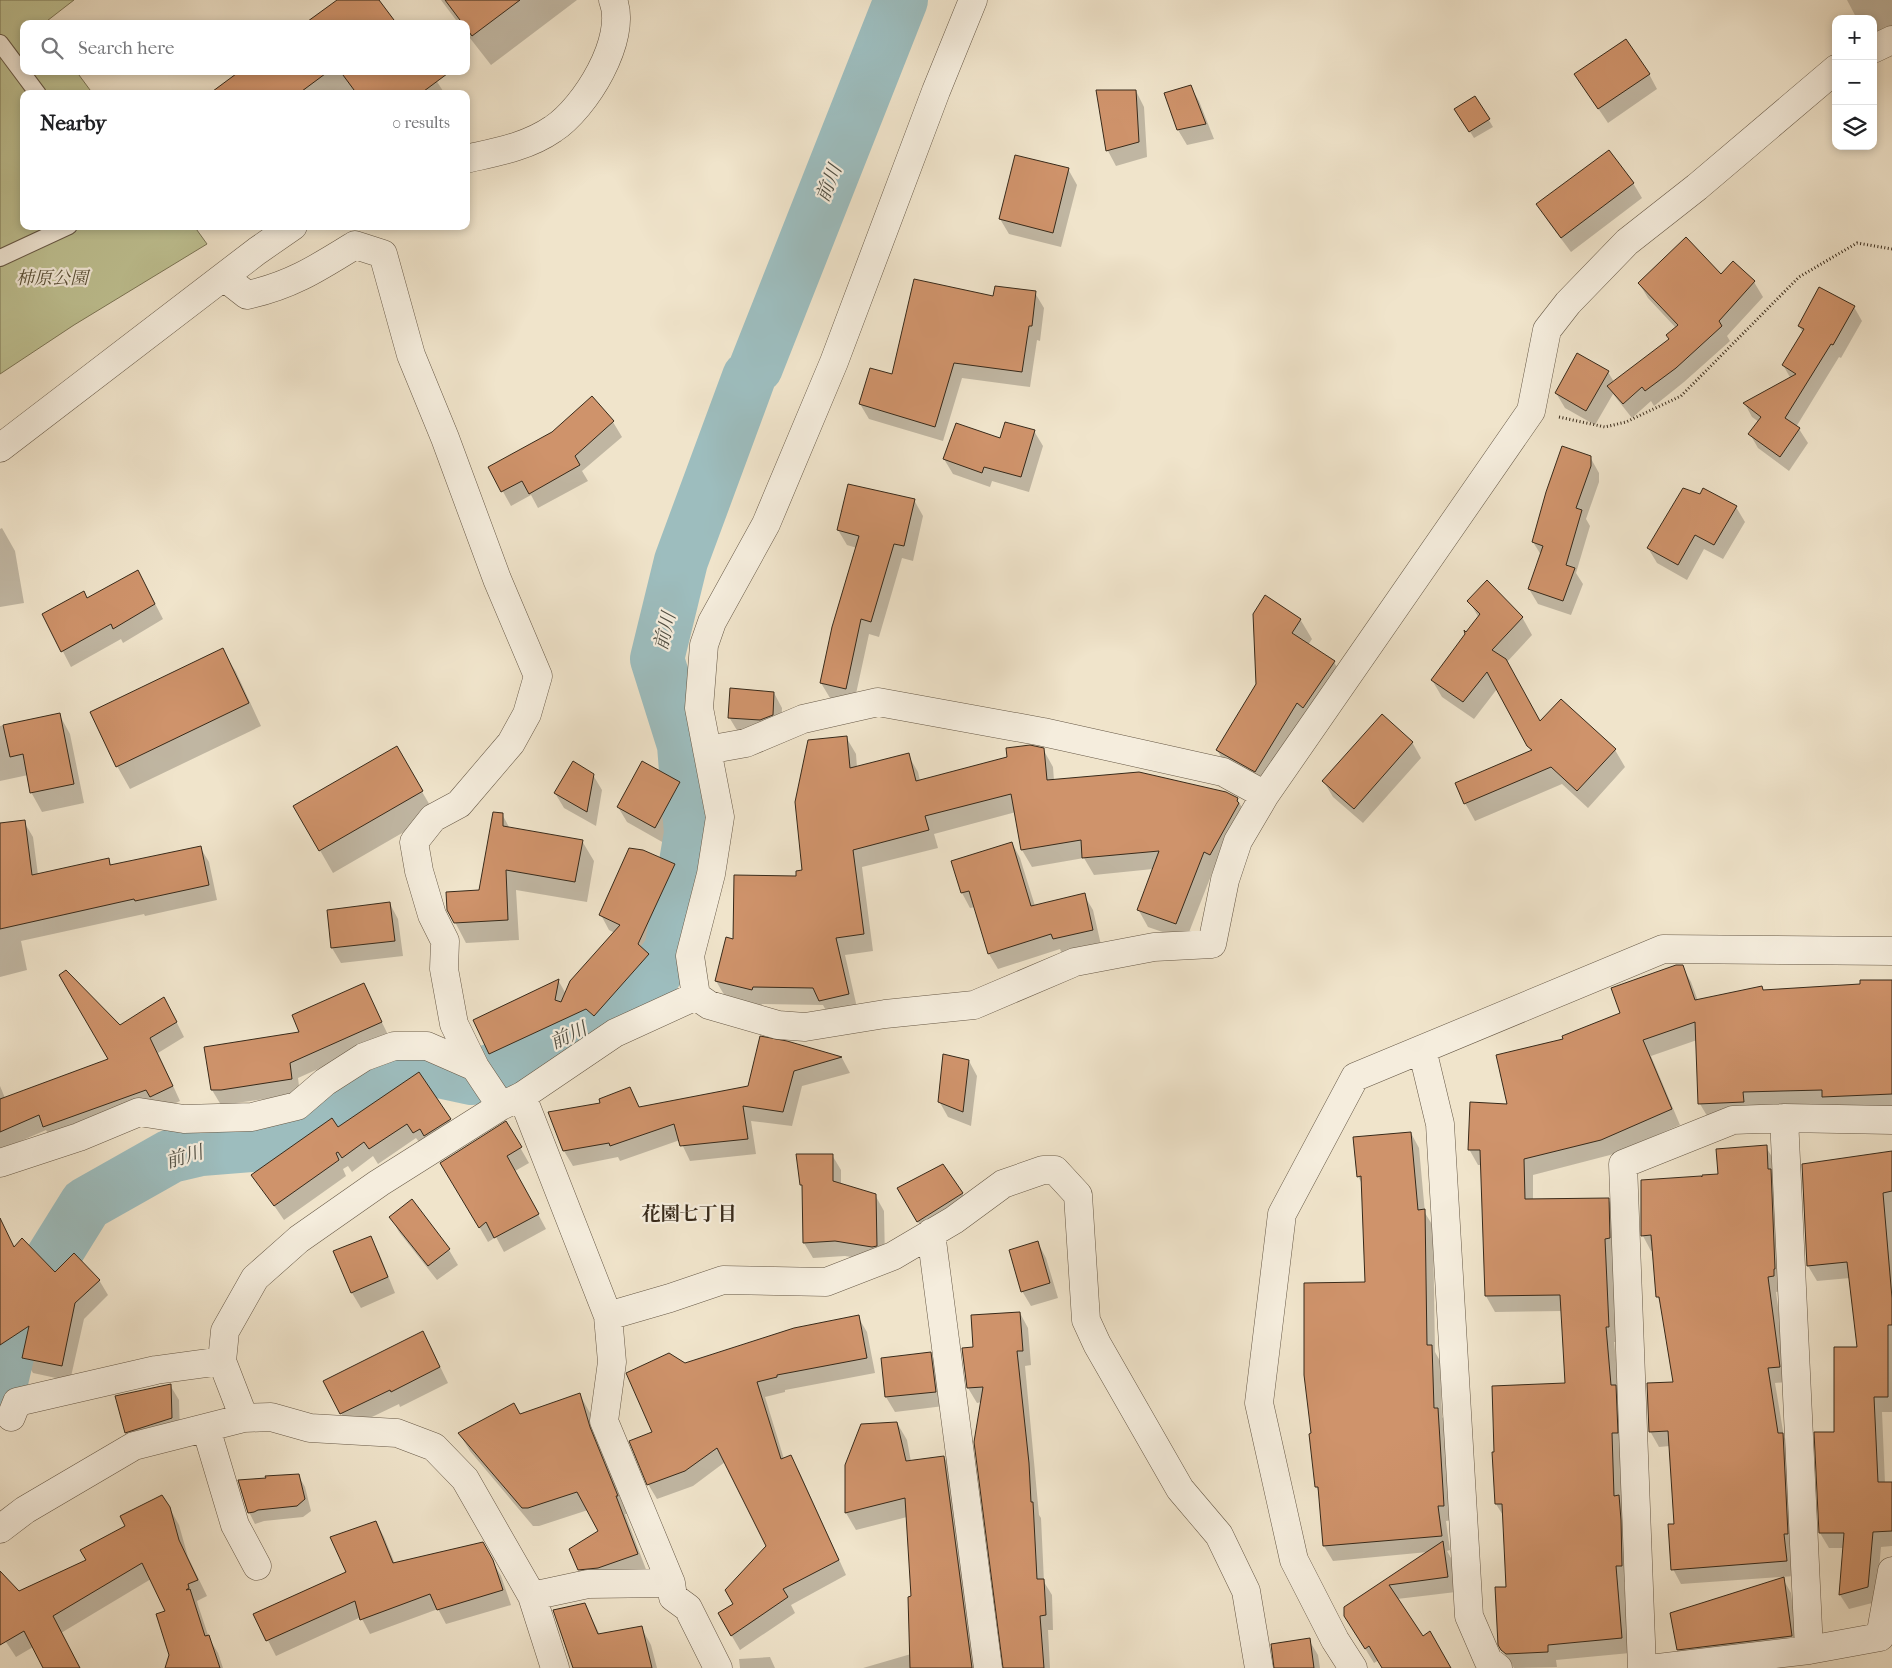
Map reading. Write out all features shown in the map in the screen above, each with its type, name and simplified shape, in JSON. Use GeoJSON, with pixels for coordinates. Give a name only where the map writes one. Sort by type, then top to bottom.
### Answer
{"type":"FeatureCollection","features":[{"type":"Feature","properties":{"kind":"street"},"geometry":{"type":"LineString","coordinates":[[470,158],[521,146],[554,129],[580,103],[600,74],[613,42],[617,8],[614,0]]}},
{"type":"Feature","properties":{"kind":"street"},"geometry":{"type":"LineString","coordinates":[[974,0],[936,91],[834,362],[766,524],[712,622],[704,645],[699,708],[720,817],[711,874],[690,956],[696,996],[709,1005],[778,1025],[805,1027],[884,1014],[974,1005],[1075,962],[1154,947],[1212,944],[1225,880],[1238,841],[1265,795],[1531,410],[1547,330],[1568,303],[1627,242],[1697,187],[1832,72]]}},
{"type":"Feature","properties":{"kind":"street"},"geometry":{"type":"LineString","coordinates":[[1877,48],[1892,40]]}},
{"type":"Feature","properties":{"kind":"street"},"geometry":{"type":"LineString","coordinates":[[0,448],[288,230]]}},
{"type":"Feature","properties":{"kind":"street"},"geometry":{"type":"LineString","coordinates":[[224,277],[247,295],[272,290],[312,273],[355,245],[384,254],[412,354],[497,579],[538,676],[528,714],[510,743],[459,804],[433,818],[414,842],[419,870],[432,915],[445,941],[444,968],[454,1024],[497,1089],[608,1316],[612,1362],[604,1422],[671,1584],[673,1597],[688,1608],[718,1668]]}},
{"type":"Feature","properties":{"kind":"street"},"geometry":{"type":"LineString","coordinates":[[707,750],[746,744],[803,719],[878,702],[1043,732],[1223,772],[1265,795]]}},
{"type":"Feature","properties":{"kind":"street"},"geometry":{"type":"LineString","coordinates":[[1353,1668],[1335,1640],[1294,1560],[1259,1403],[1282,1214],[1355,1077],[1663,949],[1892,951]]}},
{"type":"Feature","properties":{"kind":"street"},"geometry":{"type":"LineString","coordinates":[[244,1418],[222,1361],[225,1331],[255,1278],[299,1238],[379,1183],[497,1089],[696,996]]}},
{"type":"Feature","properties":{"kind":"street"},"geometry":{"type":"LineString","coordinates":[[0,1162],[79,1137],[139,1112],[184,1119],[252,1116],[297,1106],[325,1082],[364,1057],[394,1046],[427,1046],[497,1089]]}},
{"type":"Feature","properties":{"kind":"street"},"geometry":{"type":"LineString","coordinates":[[1422,1049],[1440,1124],[1469,1616],[1488,1660],[1498,1668]]}},
{"type":"Feature","properties":{"kind":"street"},"geometry":{"type":"LineString","coordinates":[[1642,1668],[1623,1164],[1733,1120],[1784,1118],[1892,1120]]}},
{"type":"Feature","properties":{"kind":"street"},"geometry":{"type":"LineString","coordinates":[[1784,1118],[1809,1650]]}},
{"type":"Feature","properties":{"kind":"street"},"geometry":{"type":"LineString","coordinates":[[608,1316],[723,1280],[826,1282],[893,1256],[954,1220],[1003,1184],[1043,1170],[1055,1170],[1078,1195],[1086,1320],[1180,1489],[1219,1535],[1246,1591],[1259,1668]]}},
{"type":"Feature","properties":{"kind":"street"},"geometry":{"type":"LineString","coordinates":[[931,1233],[988,1668]]}},
{"type":"Feature","properties":{"kind":"street"},"geometry":{"type":"LineString","coordinates":[[11,1417],[17,1402],[156,1370],[222,1361]]}},
{"type":"Feature","properties":{"kind":"street"},"geometry":{"type":"LineString","coordinates":[[0,1529],[25,1510],[134,1446],[244,1418],[270,1417],[310,1428],[397,1433],[434,1447],[465,1479],[532,1596],[556,1668]]}},
{"type":"Feature","properties":{"kind":"street"},"geometry":{"type":"LineString","coordinates":[[206,1428],[235,1525],[257,1566]]}},
{"type":"Feature","properties":{"kind":"street"},"geometry":{"type":"LineString","coordinates":[[1658,1668],[1809,1650],[1880,1637],[1891,1576]]}},
{"type":"Feature","properties":{"kind":"street"},"geometry":{"type":"LineString","coordinates":[[532,1596],[588,1584],[671,1584]]}},
{"type":"Feature","properties":{"kind":"lane"},"geometry":{"type":"LineString","coordinates":[[0,43],[20,70]]}},
{"type":"Feature","properties":{"kind":"lane"},"geometry":{"type":"LineString","coordinates":[[24,75],[35,90]]}},
{"type":"Feature","properties":{"kind":"lane"},"geometry":{"type":"LineString","coordinates":[[0,258],[60,230]]}},
{"type":"Feature","properties":{"kind":"path"},"geometry":{"type":"LineString","coordinates":[[1531,410],[1606,427],[1626,422],[1681,396],[1798,277],[1857,243],[1892,249]]}},
{"type":"Feature","properties":{"kind":"green space","name":"柿原公園"},"geometry":{"type":"Polygon","coordinates":[[[0,0],[74,0],[48,20],[20,20],[20,75],[79,75],[90,90],[20,90],[20,230],[197,230],[207,244],[74,325],[0,374],[0,0]]]}},
{"type":"Feature","properties":{"kind":"building"},"geometry":{"type":"Polygon","coordinates":[[[337,0],[379,0],[394,20],[310,20],[337,0]]]}},
{"type":"Feature","properties":{"kind":"building"},"geometry":{"type":"Polygon","coordinates":[[[445,0],[520,0],[472,36],[470,33],[470,20],[460,20],[445,0]]]}},
{"type":"Feature","properties":{"kind":"building"},"geometry":{"type":"Polygon","coordinates":[[[1626,39],[1650,74],[1598,109],[1574,74],[1626,39]]]}},
{"type":"Feature","properties":{"kind":"building"},"geometry":{"type":"Polygon","coordinates":[[[235,75],[324,75],[303,90],[214,90],[235,75]]]}},
{"type":"Feature","properties":{"kind":"building"},"geometry":{"type":"Polygon","coordinates":[[[343,75],[446,75],[425,90],[354,90],[343,75]]]}},
{"type":"Feature","properties":{"kind":"building"},"geometry":{"type":"Polygon","coordinates":[[[1191,85],[1206,124],[1177,130],[1164,93],[1191,85]]]}},
{"type":"Feature","properties":{"kind":"building"},"geometry":{"type":"Polygon","coordinates":[[[1096,90],[1136,90],[1139,142],[1106,151],[1096,90]]]}},
{"type":"Feature","properties":{"kind":"building"},"geometry":{"type":"Polygon","coordinates":[[[1475,96],[1490,119],[1469,132],[1454,109],[1475,96]]]}},
{"type":"Feature","properties":{"kind":"building"},"geometry":{"type":"Polygon","coordinates":[[[1609,150],[1634,183],[1561,238],[1536,204],[1609,150]]]}},
{"type":"Feature","properties":{"kind":"building"},"geometry":{"type":"Polygon","coordinates":[[[1015,155],[1069,168],[1053,233],[999,219],[1015,155]]]}},
{"type":"Feature","properties":{"kind":"building"},"geometry":{"type":"Polygon","coordinates":[[[1686,237],[1721,274],[1733,261],[1755,281],[1719,321],[1722,326],[1676,368],[1645,391],[1642,387],[1623,404],[1607,386],[1669,339],[1666,335],[1678,325],[1638,283],[1686,237]]]}},
{"type":"Feature","properties":{"kind":"building"},"geometry":{"type":"Polygon","coordinates":[[[914,279],[993,296],[995,286],[1036,291],[1032,326],[1029,326],[1022,372],[954,363],[935,427],[859,404],[870,368],[892,374],[914,279]]]}},
{"type":"Feature","properties":{"kind":"building"},"geometry":{"type":"Polygon","coordinates":[[[1819,287],[1855,306],[1833,345],[1831,344],[1785,418],[1800,428],[1780,457],[1748,434],[1761,417],[1743,403],[1796,374],[1782,365],[1804,329],[1798,326],[1819,287]]]}},
{"type":"Feature","properties":{"kind":"building"},"geometry":{"type":"Polygon","coordinates":[[[1577,353],[1609,371],[1586,411],[1555,393],[1577,353]]]}},
{"type":"Feature","properties":{"kind":"building"},"geometry":{"type":"Polygon","coordinates":[[[592,396],[614,421],[575,456],[580,465],[529,494],[522,481],[501,492],[488,467],[552,432],[592,396]]]}},
{"type":"Feature","properties":{"kind":"building"},"geometry":{"type":"Polygon","coordinates":[[[1005,422],[1035,430],[1021,477],[984,467],[982,473],[943,459],[956,423],[1000,438],[1005,422]]]}},
{"type":"Feature","properties":{"kind":"building"},"geometry":{"type":"Polygon","coordinates":[[[1562,446],[1591,456],[1591,466],[1576,508],[1582,510],[1566,565],[1575,568],[1563,601],[1528,589],[1543,546],[1532,542],[1546,492],[1562,446]]]}},
{"type":"Feature","properties":{"kind":"building"},"geometry":{"type":"Polygon","coordinates":[[[848,484],[915,499],[904,546],[894,544],[871,622],[861,619],[846,689],[820,683],[832,627],[859,536],[837,530],[848,484]]]}},
{"type":"Feature","properties":{"kind":"building"},"geometry":{"type":"Polygon","coordinates":[[[1683,488],[1700,494],[1703,488],[1737,506],[1714,545],[1695,535],[1678,565],[1647,548],[1683,488]]]}},
{"type":"Feature","properties":{"kind":"building"},"geometry":{"type":"Polygon","coordinates":[[[138,570],[155,604],[113,629],[111,624],[61,652],[42,614],[84,591],[87,598],[138,570]]]}},
{"type":"Feature","properties":{"kind":"building"},"geometry":{"type":"Polygon","coordinates":[[[1487,580],[1523,617],[1492,650],[1506,659],[1540,721],[1561,699],[1616,749],[1577,791],[1551,767],[1464,804],[1455,783],[1532,750],[1527,746],[1487,672],[1463,702],[1431,680],[1465,634],[1464,630],[1466,632],[1480,614],[1467,601],[1487,580]]]}},
{"type":"Feature","properties":{"kind":"building"},"geometry":{"type":"Polygon","coordinates":[[[1265,595],[1301,619],[1292,633],[1335,661],[1303,708],[1297,703],[1255,772],[1216,750],[1256,684],[1253,614],[1265,595]]]}},
{"type":"Feature","properties":{"kind":"building"},"geometry":{"type":"Polygon","coordinates":[[[223,648],[249,703],[116,767],[90,712],[223,648]]]}},
{"type":"Feature","properties":{"kind":"building"},"geometry":{"type":"Polygon","coordinates":[[[730,688],[774,692],[773,715],[760,720],[728,718],[730,688]]]}},
{"type":"Feature","properties":{"kind":"building"},"geometry":{"type":"Polygon","coordinates":[[[60,713],[74,784],[30,793],[23,754],[10,757],[3,725],[60,713]]]}},
{"type":"Feature","properties":{"kind":"building"},"geometry":{"type":"Polygon","coordinates":[[[1382,714],[1413,742],[1354,809],[1322,781],[1382,714]]]}},
{"type":"Feature","properties":{"kind":"building"},"geometry":{"type":"Polygon","coordinates":[[[847,736],[850,768],[909,753],[916,781],[1007,757],[1006,748],[1030,745],[1044,748],[1047,780],[1139,772],[1226,792],[1238,798],[1237,801],[1239,803],[1210,855],[1204,852],[1176,924],[1137,910],[1159,851],[1082,858],[1081,840],[1021,850],[1011,794],[925,816],[929,830],[853,850],[864,934],[836,938],[849,994],[819,1001],[813,988],[753,987],[752,990],[715,981],[726,937],[733,939],[734,875],[796,876],[796,871],[802,870],[795,802],[808,740],[847,736]]]}},
{"type":"Feature","properties":{"kind":"building"},"geometry":{"type":"Polygon","coordinates":[[[397,746],[423,791],[319,851],[293,806],[397,746]]]}},
{"type":"Feature","properties":{"kind":"building"},"geometry":{"type":"Polygon","coordinates":[[[573,761],[594,774],[587,812],[554,793],[573,761]]]}},
{"type":"Feature","properties":{"kind":"building"},"geometry":{"type":"Polygon","coordinates":[[[642,761],[680,782],[655,828],[617,807],[642,761]]]}},
{"type":"Feature","properties":{"kind":"building"},"geometry":{"type":"Polygon","coordinates":[[[493,812],[503,813],[503,826],[583,840],[575,882],[506,870],[508,920],[454,923],[447,910],[446,892],[479,890],[493,812]]]}},
{"type":"Feature","properties":{"kind":"building"},"geometry":{"type":"Polygon","coordinates":[[[25,820],[32,875],[109,858],[110,865],[201,846],[209,885],[135,901],[134,899],[0,929],[0,823],[25,820]]]}},
{"type":"Feature","properties":{"kind":"building"},"geometry":{"type":"Polygon","coordinates":[[[1012,842],[1031,906],[1085,893],[1093,930],[1053,939],[1051,934],[988,954],[969,891],[961,893],[951,861],[1012,842]]]}},
{"type":"Feature","properties":{"kind":"building"},"geometry":{"type":"Polygon","coordinates":[[[629,848],[643,850],[675,864],[638,944],[649,954],[594,1016],[586,1009],[489,1054],[473,1020],[559,979],[555,1000],[561,1002],[570,981],[620,925],[599,915],[629,848]]]}},
{"type":"Feature","properties":{"kind":"building"},"geometry":{"type":"Polygon","coordinates":[[[390,902],[395,941],[331,948],[327,910],[390,902]]]}},
{"type":"Feature","properties":{"kind":"building"},"geometry":{"type":"Polygon","coordinates":[[[1676,965],[1683,965],[1695,1000],[1762,986],[1763,990],[1860,984],[1860,980],[1892,980],[1892,1094],[1822,1097],[1822,1090],[1743,1092],[1744,1102],[1698,1104],[1695,1022],[1643,1040],[1672,1109],[1601,1140],[1524,1159],[1525,1199],[1609,1198],[1610,1238],[1605,1239],[1609,1327],[1606,1327],[1611,1385],[1616,1385],[1618,1433],[1612,1433],[1614,1496],[1619,1495],[1621,1520],[1622,1566],[1616,1566],[1622,1638],[1548,1645],[1548,1652],[1506,1654],[1498,1645],[1495,1587],[1506,1587],[1502,1504],[1495,1504],[1492,1452],[1494,1452],[1492,1386],[1565,1383],[1560,1295],[1485,1296],[1480,1150],[1468,1150],[1470,1102],[1507,1104],[1496,1055],[1563,1039],[1562,1036],[1620,1013],[1611,988],[1676,965]]]}},
{"type":"Feature","properties":{"kind":"building"},"geometry":{"type":"Polygon","coordinates":[[[66,970],[120,1025],[164,997],[177,1022],[150,1038],[173,1086],[150,1097],[146,1090],[43,1127],[39,1115],[0,1132],[0,1099],[108,1059],[59,975],[66,970]]]}},
{"type":"Feature","properties":{"kind":"building"},"geometry":{"type":"Polygon","coordinates":[[[364,983],[382,1022],[290,1063],[292,1079],[211,1090],[204,1047],[299,1032],[292,1015],[364,983]]]}},
{"type":"Feature","properties":{"kind":"building"},"geometry":{"type":"Polygon","coordinates":[[[760,1036],[787,1041],[842,1057],[794,1071],[783,1112],[743,1106],[748,1139],[680,1146],[674,1124],[610,1146],[609,1143],[563,1151],[548,1112],[600,1103],[599,1099],[630,1087],[639,1107],[748,1086],[760,1036]]]}},
{"type":"Feature","properties":{"kind":"building"},"geometry":{"type":"Polygon","coordinates":[[[943,1054],[969,1060],[963,1112],[938,1102],[943,1054]]]}},
{"type":"Feature","properties":{"kind":"building"},"geometry":{"type":"Polygon","coordinates":[[[419,1072],[451,1119],[424,1136],[420,1129],[413,1133],[407,1124],[369,1149],[364,1142],[342,1158],[338,1152],[336,1153],[339,1160],[274,1206],[251,1175],[332,1118],[338,1127],[419,1072]]]}},
{"type":"Feature","properties":{"kind":"building"},"geometry":{"type":"Polygon","coordinates":[[[506,1121],[522,1147],[507,1156],[539,1214],[494,1238],[486,1222],[479,1228],[440,1163],[506,1121]]]}},
{"type":"Feature","properties":{"kind":"building"},"geometry":{"type":"Polygon","coordinates":[[[1411,1132],[1418,1210],[1425,1209],[1427,1345],[1432,1345],[1434,1408],[1438,1408],[1444,1506],[1438,1506],[1442,1536],[1323,1546],[1318,1487],[1315,1487],[1309,1434],[1311,1433],[1304,1375],[1304,1283],[1365,1282],[1361,1176],[1357,1177],[1353,1137],[1411,1132]]]}},
{"type":"Feature","properties":{"kind":"building"},"geometry":{"type":"Polygon","coordinates":[[[1767,1145],[1768,1169],[1771,1169],[1775,1269],[1774,1276],[1768,1277],[1780,1367],[1768,1368],[1778,1433],[1783,1433],[1788,1534],[1784,1534],[1787,1561],[1671,1570],[1668,1524],[1674,1524],[1668,1431],[1649,1432],[1647,1383],[1673,1382],[1659,1297],[1656,1297],[1651,1235],[1641,1236],[1641,1180],[1702,1177],[1702,1175],[1718,1174],[1716,1149],[1767,1145]]]}},
{"type":"Feature","properties":{"kind":"building"},"geometry":{"type":"Polygon","coordinates":[[[1892,1151],[1892,1191],[1883,1193],[1892,1298],[1892,1325],[1888,1325],[1888,1397],[1874,1397],[1878,1482],[1892,1482],[1892,1531],[1873,1532],[1868,1587],[1839,1595],[1844,1533],[1819,1533],[1814,1432],[1834,1432],[1834,1347],[1857,1347],[1847,1262],[1807,1266],[1802,1164],[1892,1151]]]}},
{"type":"Feature","properties":{"kind":"building"},"geometry":{"type":"Polygon","coordinates":[[[796,1154],[833,1154],[833,1181],[876,1194],[877,1246],[872,1247],[835,1241],[803,1243],[802,1185],[800,1185],[796,1154]]]}},
{"type":"Feature","properties":{"kind":"building"},"geometry":{"type":"Polygon","coordinates":[[[943,1164],[963,1193],[917,1222],[897,1188],[943,1164]]]}},
{"type":"Feature","properties":{"kind":"building"},"geometry":{"type":"Polygon","coordinates":[[[412,1199],[450,1249],[428,1266],[389,1217],[412,1199]]]}},
{"type":"Feature","properties":{"kind":"building"},"geometry":{"type":"Polygon","coordinates":[[[0,1218],[14,1247],[22,1238],[55,1272],[74,1253],[100,1280],[75,1303],[62,1366],[22,1358],[29,1326],[0,1345],[0,1218]]]}},
{"type":"Feature","properties":{"kind":"building"},"geometry":{"type":"Polygon","coordinates":[[[371,1236],[388,1277],[351,1293],[333,1251],[371,1236]]]}},
{"type":"Feature","properties":{"kind":"building"},"geometry":{"type":"Polygon","coordinates":[[[1038,1241],[1050,1283],[1021,1292],[1009,1250],[1038,1241]]]}},
{"type":"Feature","properties":{"kind":"building"},"geometry":{"type":"Polygon","coordinates":[[[1020,1312],[1023,1351],[1017,1351],[1029,1463],[1031,1502],[1033,1502],[1037,1579],[1044,1579],[1046,1615],[1040,1616],[1044,1668],[1003,1668],[974,1442],[983,1387],[967,1388],[962,1348],[973,1347],[971,1315],[1020,1312]]]}},
{"type":"Feature","properties":{"kind":"building"},"geometry":{"type":"Polygon","coordinates":[[[859,1315],[867,1358],[777,1375],[777,1377],[757,1382],[781,1459],[791,1455],[839,1560],[783,1589],[788,1597],[731,1636],[718,1613],[733,1604],[725,1590],[766,1546],[717,1448],[685,1471],[647,1485],[629,1441],[652,1432],[626,1373],[669,1353],[685,1363],[794,1328],[859,1315]]]}},
{"type":"Feature","properties":{"kind":"building"},"geometry":{"type":"Polygon","coordinates":[[[423,1331],[440,1367],[391,1392],[390,1390],[340,1414],[323,1381],[423,1331]]]}},
{"type":"Feature","properties":{"kind":"building"},"geometry":{"type":"Polygon","coordinates":[[[931,1352],[936,1392],[885,1397],[881,1358],[931,1352]]]}},
{"type":"Feature","properties":{"kind":"building"},"geometry":{"type":"Polygon","coordinates":[[[171,1384],[172,1418],[125,1433],[115,1396],[171,1384]]]}},
{"type":"Feature","properties":{"kind":"building"},"geometry":{"type":"Polygon","coordinates":[[[580,1393],[590,1427],[618,1496],[616,1496],[638,1554],[598,1568],[578,1570],[569,1549],[598,1531],[577,1492],[528,1508],[522,1508],[458,1433],[514,1403],[520,1414],[580,1393]]]}},
{"type":"Feature","properties":{"kind":"building"},"geometry":{"type":"Polygon","coordinates":[[[897,1422],[906,1461],[944,1456],[972,1668],[910,1668],[908,1597],[911,1596],[905,1498],[845,1513],[845,1465],[861,1424],[897,1422]]]}},
{"type":"Feature","properties":{"kind":"building"},"geometry":{"type":"Polygon","coordinates":[[[299,1474],[305,1499],[297,1506],[258,1510],[248,1513],[238,1480],[299,1474]]]}},
{"type":"Feature","properties":{"kind":"building"},"geometry":{"type":"Polygon","coordinates":[[[162,1495],[170,1507],[179,1540],[198,1580],[188,1584],[189,1588],[186,1590],[190,1589],[205,1636],[209,1635],[220,1668],[165,1668],[169,1655],[156,1614],[165,1611],[142,1563],[53,1616],[80,1668],[43,1668],[24,1631],[0,1645],[0,1571],[19,1591],[86,1560],[80,1550],[125,1526],[120,1516],[162,1495]]]}},
{"type":"Feature","properties":{"kind":"building"},"geometry":{"type":"Polygon","coordinates":[[[376,1521],[393,1563],[483,1542],[493,1560],[503,1590],[437,1610],[430,1594],[360,1620],[355,1601],[266,1641],[253,1614],[346,1572],[330,1537],[376,1521]]]}},
{"type":"Feature","properties":{"kind":"building"},"geometry":{"type":"Polygon","coordinates":[[[1443,1541],[1448,1577],[1389,1585],[1423,1636],[1430,1631],[1451,1668],[1382,1668],[1369,1646],[1365,1649],[1344,1616],[1344,1607],[1443,1541]]]}},
{"type":"Feature","properties":{"kind":"building"},"geometry":{"type":"Polygon","coordinates":[[[1784,1577],[1792,1636],[1677,1650],[1670,1613],[1784,1577]]]}},
{"type":"Feature","properties":{"kind":"building"},"geometry":{"type":"Polygon","coordinates":[[[585,1603],[598,1634],[642,1626],[652,1668],[573,1668],[553,1610],[585,1603]]]}},
{"type":"Feature","properties":{"kind":"building"},"geometry":{"type":"Polygon","coordinates":[[[1310,1638],[1314,1668],[1274,1668],[1271,1644],[1310,1638]]]}},
{"type":"Feature","properties":{"kind":"waterway","name":"前川"},"geometry":{"type":"LineString","coordinates":[[756,367],[901,0]]}},
{"type":"Feature","properties":{"kind":"waterway","name":"前川"},"geometry":{"type":"LineString","coordinates":[[0,1386],[18,1310],[86,1204],[171,1156],[201,1149],[266,1144],[398,1062],[472,1078],[510,1063],[631,1006],[671,951],[691,833],[684,745],[657,659],[681,561],[749,377]]}},
{"type":"Feature","properties":{"kind":"district","name":"花園七丁目"},"geometry":{"type":"Point","coordinates":[689,1213]}}]}
